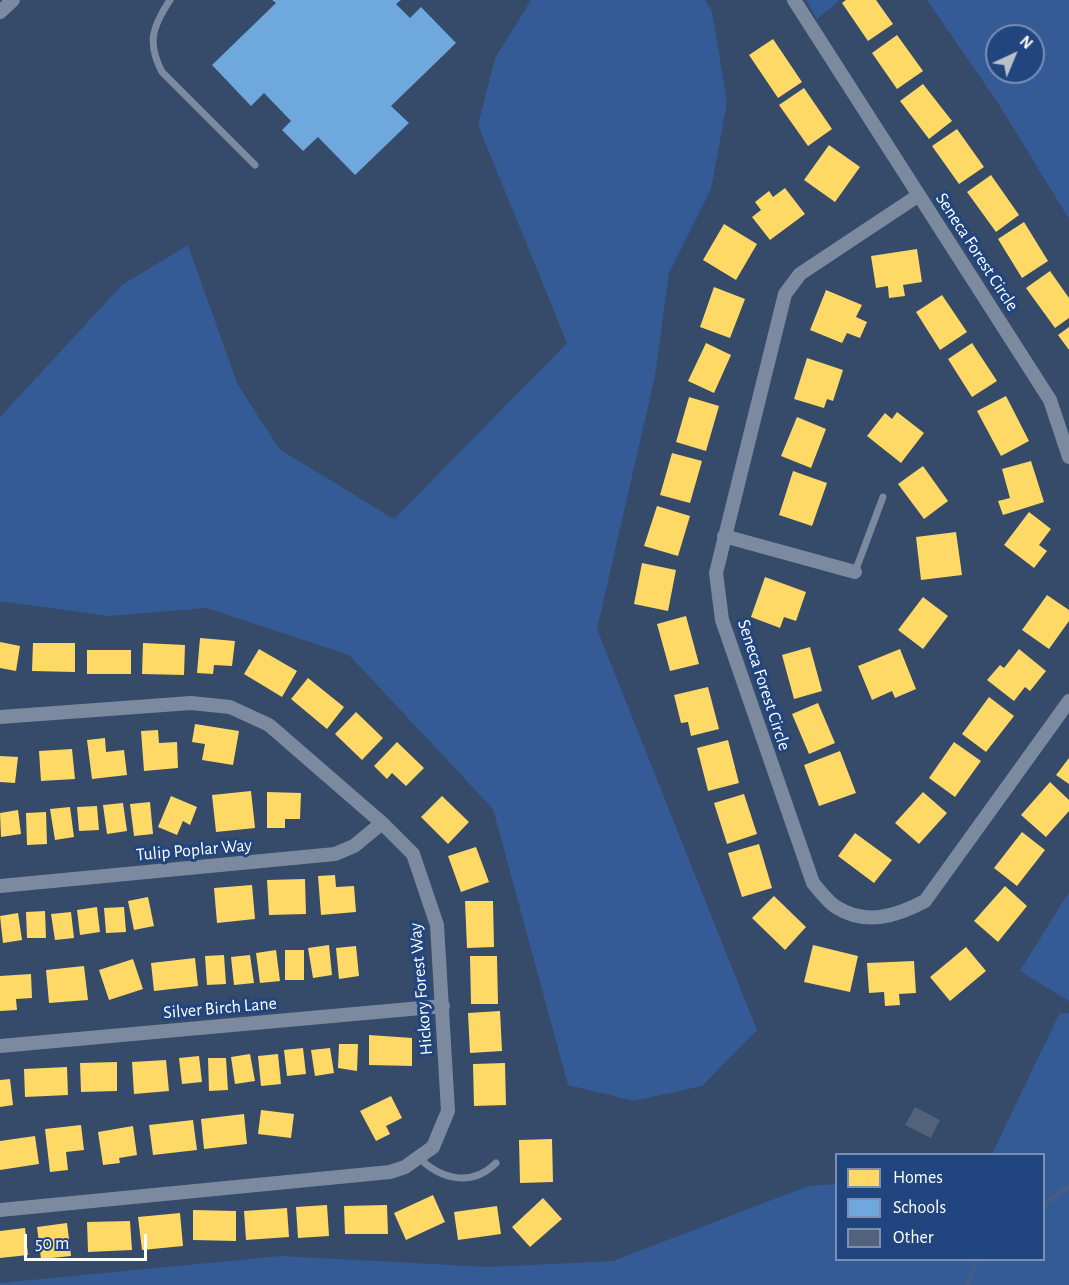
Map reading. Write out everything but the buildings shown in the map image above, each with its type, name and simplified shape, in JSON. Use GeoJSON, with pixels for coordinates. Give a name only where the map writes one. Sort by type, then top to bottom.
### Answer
{"type":"FeatureCollection","features":[{"type":"Feature","properties":{"kind":"street"},"geometry":{"type":"LineString","coordinates":[[0,12],[13,0]]}},
{"type":"Feature","properties":{"kind":"street","name":"Seneca Forest Circle"},"geometry":{"type":"LineString","coordinates":[[794,0],[1050,400],[1069,457]]}},
{"type":"Feature","properties":{"kind":"street","name":"Seneca Forest Circle"},"geometry":{"type":"LineString","coordinates":[[919,195],[800,274],[785,294],[716,573],[722,620],[813,884],[836,907],[866,918],[898,916],[925,901],[1069,701]]}},
{"type":"Feature","properties":{"kind":"street"},"geometry":{"type":"LineString","coordinates":[[724,536],[855,572]]}},
{"type":"Feature","properties":{"kind":"street","name":"Hickory Forest Way"},"geometry":{"type":"LineString","coordinates":[[0,717],[191,703],[230,706],[269,725],[382,823],[413,854],[437,925],[448,1111],[433,1147],[390,1172],[0,1210]]}},
{"type":"Feature","properties":{"kind":"street","name":"Tulip Poplar Way"},"geometry":{"type":"LineString","coordinates":[[0,886],[335,854],[354,846],[382,823]]}},
{"type":"Feature","properties":{"kind":"street","name":"Silver Birch Lane"},"geometry":{"type":"LineString","coordinates":[[0,1046],[443,1006]]}},
{"type":"Feature","properties":{"kind":"lane"},"geometry":{"type":"LineString","coordinates":[[169,0],[157,22],[152,39],[153,55],[162,72],[255,165]]}},
{"type":"Feature","properties":{"kind":"lane"},"geometry":{"type":"LineString","coordinates":[[855,572],[883,496]]}},
{"type":"Feature","properties":{"kind":"lane"},"geometry":{"type":"LineString","coordinates":[[418,1157],[439,1173],[461,1179],[482,1174],[496,1162]]}},
{"type":"Feature","properties":{"kind":"shaded area"},"geometry":{"type":"Polygon","coordinates":[[[531,0],[705,0],[712,11],[727,103],[711,189],[669,273],[655,376],[597,629],[757,1030],[702,1086],[634,1101],[568,1085],[493,809],[349,655],[207,608],[108,616],[0,601],[0,417],[122,285],[188,245],[237,383],[279,449],[394,519],[567,343],[478,125],[495,58],[531,0]]]}},
{"type":"Feature","properties":{"kind":"shaded area"},"geometry":{"type":"Polygon","coordinates":[[[806,0],[840,0],[817,19],[806,0]]]}},
{"type":"Feature","properties":{"kind":"shaded area"},"geometry":{"type":"Polygon","coordinates":[[[927,0],[1069,0],[1069,219],[998,103],[927,0]]]}},
{"type":"Feature","properties":{"kind":"shaded area"},"geometry":{"type":"Polygon","coordinates":[[[1069,892],[1069,1001],[1020,971],[1069,892]]]}},
{"type":"Feature","properties":{"kind":"shaded area"},"geometry":{"type":"Polygon","coordinates":[[[1069,1013],[1069,1285],[0,1285],[0,1283],[281,1256],[489,1267],[613,1261],[808,1186],[835,1184],[835,1261],[1045,1261],[1045,1153],[992,1153],[1059,1014],[1069,1013]]]}},
{"type":"Feature","properties":{"kind":"waterway"},"geometry":{"type":"LineString","coordinates":[[1045,1203],[1069,1186]]}},
{"type":"Feature","properties":{"kind":"waterway"},"geometry":{"type":"LineString","coordinates":[[967,1285],[977,1261]]}}]}
